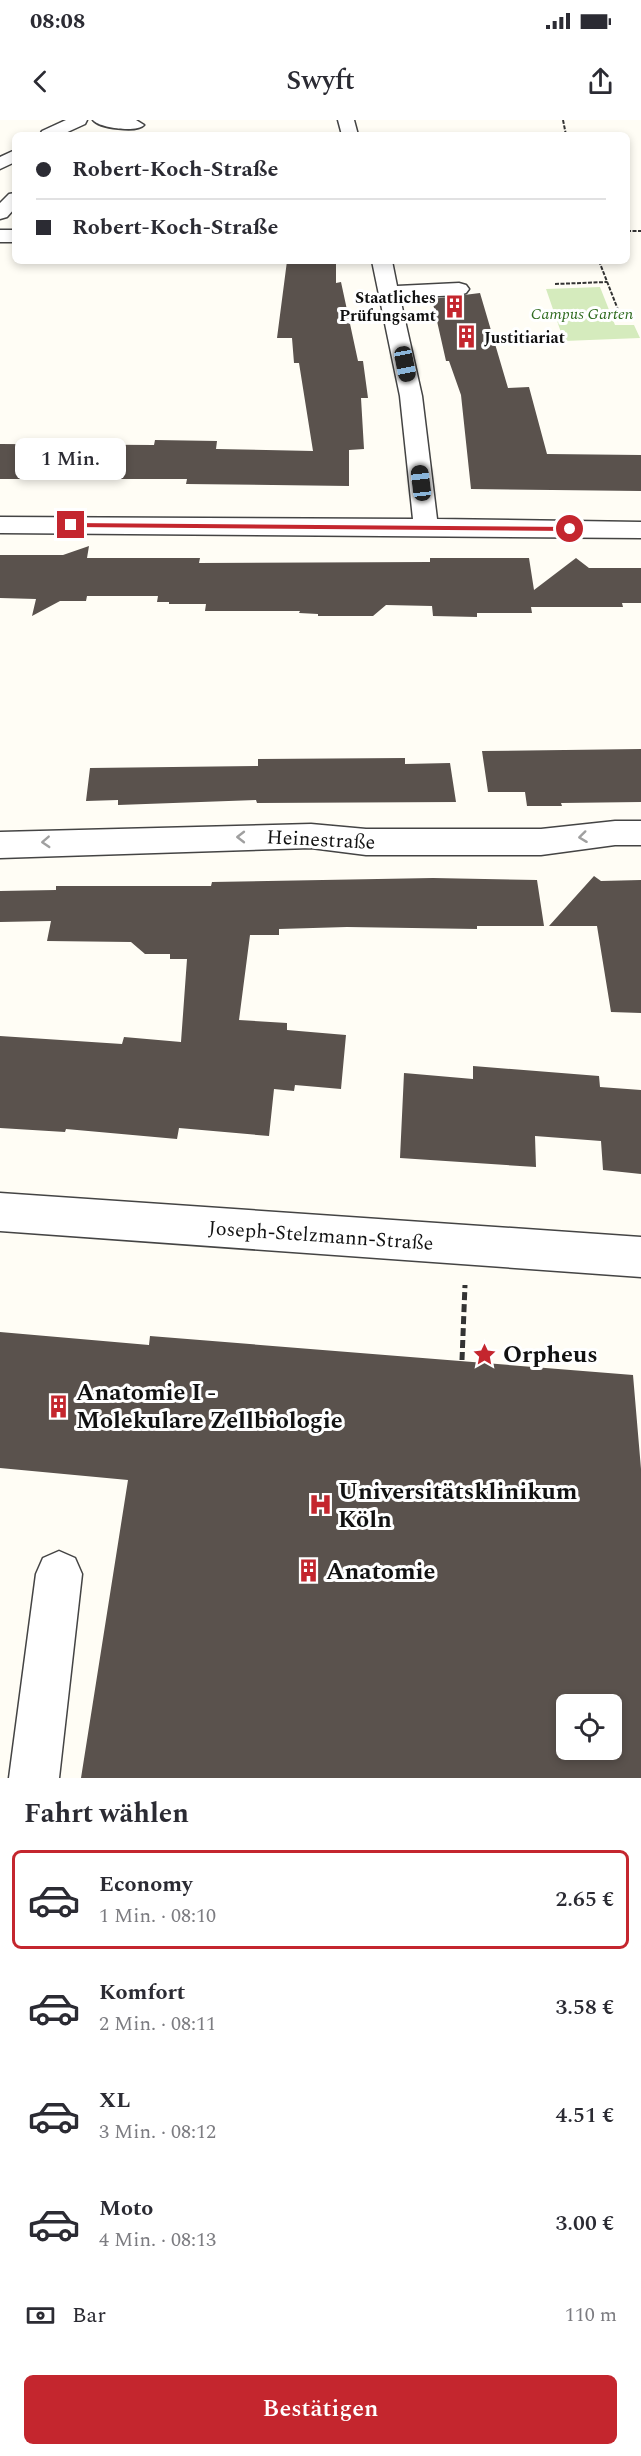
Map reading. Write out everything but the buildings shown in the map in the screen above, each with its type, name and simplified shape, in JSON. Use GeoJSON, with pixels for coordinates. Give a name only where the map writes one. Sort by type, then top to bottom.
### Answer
{"type":"FeatureCollection","features":[{"type":"Feature","properties":{"kind":"street"},"geometry":{"type":"LineString","coordinates":[[54,132],[79,120]]}},
{"type":"Feature","properties":{"kind":"street"},"geometry":{"type":"LineString","coordinates":[[77,132],[87,120]]}},
{"type":"Feature","properties":{"kind":"street"},"geometry":{"type":"LineString","coordinates":[[101,120],[136,125]]}},
{"type":"Feature","properties":{"kind":"street"},"geometry":{"type":"LineString","coordinates":[[0,213],[12,201]]}},
{"type":"Feature","properties":{"kind":"street"},"geometry":{"type":"LineString","coordinates":[[383,264],[411,396],[426,527]]}},
{"type":"Feature","properties":{"kind":"street"},"geometry":{"type":"LineString","coordinates":[[390,292],[459,289]]}},
{"type":"Feature","properties":{"kind":"street"},"geometry":{"type":"LineString","coordinates":[[0,525],[641,530]]}},
{"type":"Feature","properties":{"kind":"street","name":"Heinestraße"},"geometry":{"type":"LineString","coordinates":[[0,845],[311,836],[366,842],[541,842],[615,833],[641,833]]}},
{"type":"Feature","properties":{"kind":"street","name":"Joseph-Stelzmann-Straße"},"geometry":{"type":"LineString","coordinates":[[0,1212],[641,1257]]}},
{"type":"Feature","properties":{"kind":"street"},"geometry":{"type":"LineString","coordinates":[[34,1778],[59,1574]]}},
{"type":"Feature","properties":{"kind":"path"},"geometry":{"type":"LineString","coordinates":[[600,264],[622,320]]}},
{"type":"Feature","properties":{"kind":"path"},"geometry":{"type":"LineString","coordinates":[[555,284],[608,282]]}},
{"type":"Feature","properties":{"kind":"path"},"geometry":{"type":"LineString","coordinates":[[462,1360],[464,1301]]}},
{"type":"Feature","properties":{"kind":"green space","name":"Campus Garten"},"geometry":{"type":"Polygon","coordinates":[[[600,287],[615,325],[634,325],[640,338],[564,341],[546,289],[600,287]]]}},
{"type":"Feature","properties":{"kind":"place","name":"Staatliches Prüfungsamt"},"geometry":{"type":"Point","coordinates":[454,306]}},
{"type":"Feature","properties":{"kind":"place","name":"Justitiariat"},"geometry":{"type":"Point","coordinates":[466,337]}},
{"type":"Feature","properties":{"kind":"place","name":"Orpheus"},"geometry":{"type":"Point","coordinates":[485,1354]}},
{"type":"Feature","properties":{"kind":"place","name":"Anatomie I - Molekulare Zellbiologie"},"geometry":{"type":"Point","coordinates":[58,1406]}},
{"type":"Feature","properties":{"kind":"place","name":"Universitätsklinikum Köln"},"geometry":{"type":"Point","coordinates":[320,1505]}},
{"type":"Feature","properties":{"kind":"place","name":"Anatomie"},"geometry":{"type":"Point","coordinates":[308,1571]}},
{"type":"Feature","properties":{"kind":"route"},"geometry":{"type":"LineString","coordinates":[[71,525],[570,529]]}}]}
